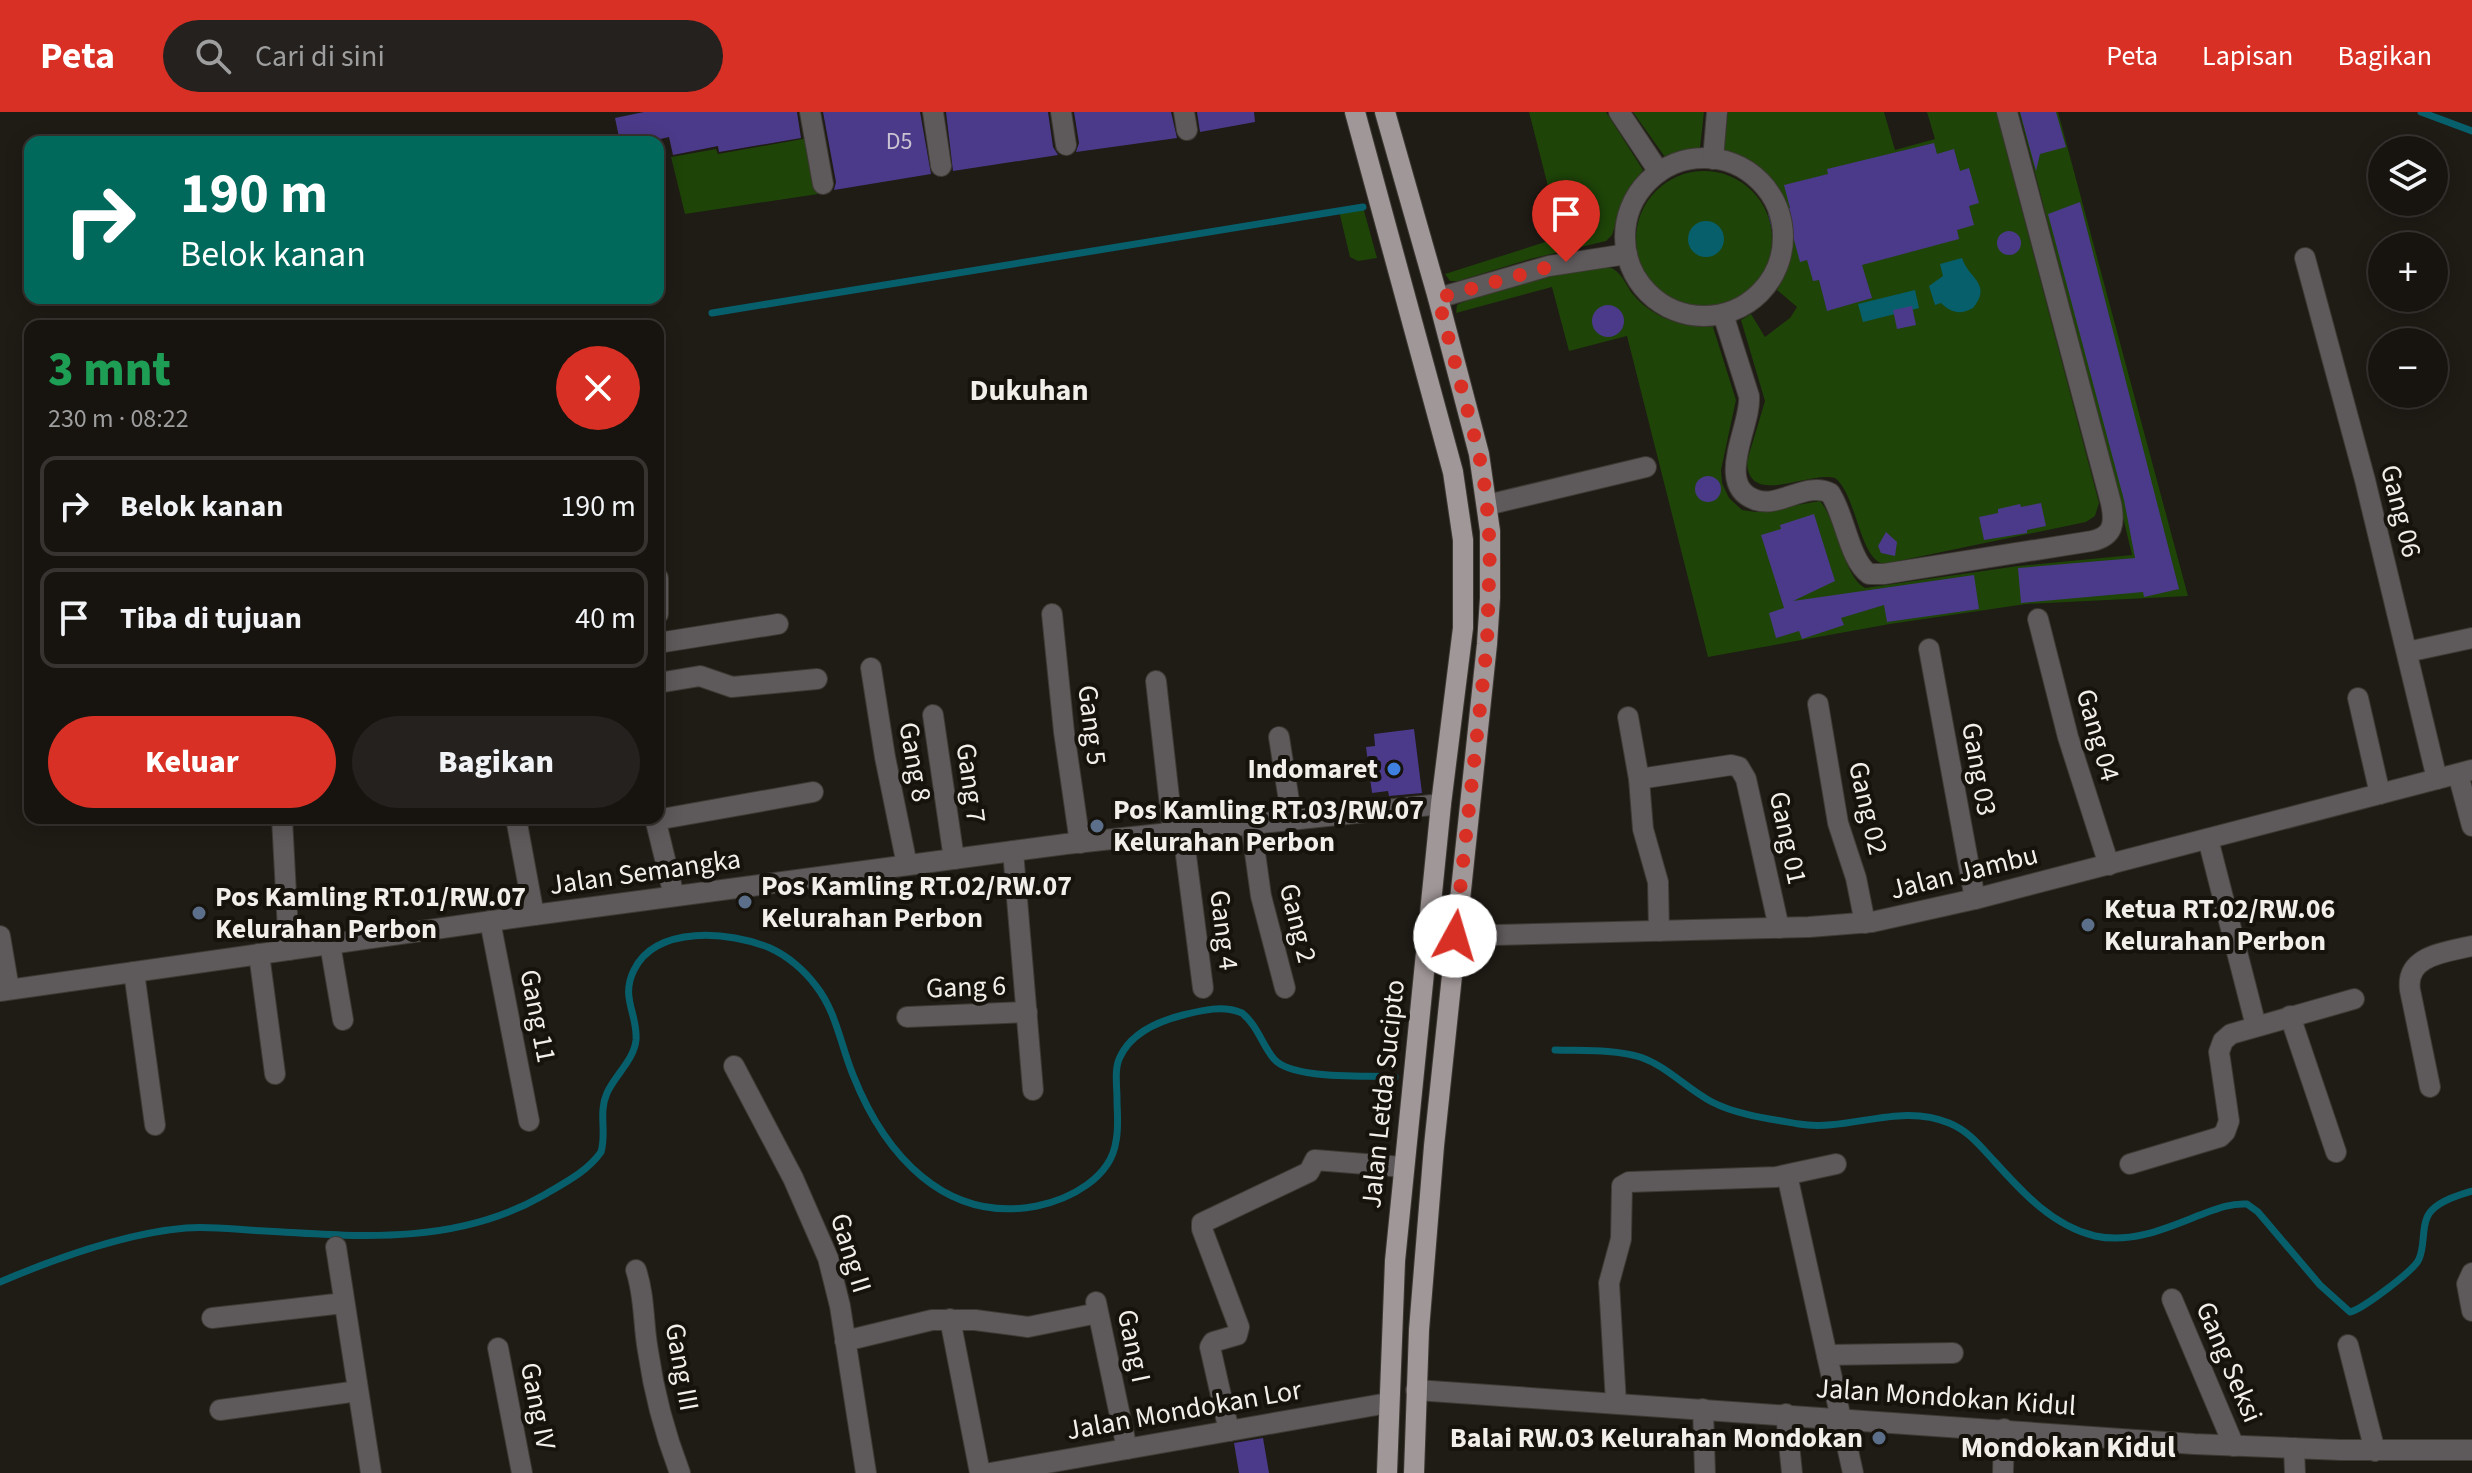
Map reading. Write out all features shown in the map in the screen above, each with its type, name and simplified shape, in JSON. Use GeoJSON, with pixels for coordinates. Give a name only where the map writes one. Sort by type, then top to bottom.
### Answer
{"type":"FeatureCollection","features":[{"type":"Feature","properties":{"kind":"main road","name":"Jalan Letda Sucipto"},"geometry":{"type":"LineString","coordinates":[[1355,112],[1453,472],[1463,540],[1463,628],[1442,794],[1403,1167],[1388,1403],[1387,1473]]}},
{"type":"Feature","properties":{"kind":"main road","name":"Jalan Letda Sucipto"},"geometry":{"type":"LineString","coordinates":[[1385,112],[1473,428],[1487,505],[1490,598],[1434,1146],[1416,1390],[1414,1473]]}},
{"type":"Feature","properties":{"kind":"main road"},"geometry":{"type":"LineString","coordinates":[[1409,308],[1438,298]]}},
{"type":"Feature","properties":{"kind":"main road"},"geometry":{"type":"LineString","coordinates":[[1442,794],[1471,787]]}},
{"type":"Feature","properties":{"kind":"main road"},"geometry":{"type":"LineString","coordinates":[[1406,1143],[1434,1146]]}},
{"type":"Feature","properties":{"kind":"street"},"geometry":{"type":"LineString","coordinates":[[810,112],[823,184]]}},
{"type":"Feature","properties":{"kind":"street"},"geometry":{"type":"LineString","coordinates":[[933,112],[941,166]]}},
{"type":"Feature","properties":{"kind":"street"},"geometry":{"type":"LineString","coordinates":[[1061,112],[1066,145]]}},
{"type":"Feature","properties":{"kind":"street"},"geometry":{"type":"LineString","coordinates":[[1619,112],[1659,172]]}},
{"type":"Feature","properties":{"kind":"street"},"geometry":{"type":"LineString","coordinates":[[1713,159],[1717,112]]}},
{"type":"Feature","properties":{"kind":"street"},"geometry":{"type":"LineString","coordinates":[[1723,314],[1749,396],[1749,409],[1736,459],[1739,484],[1751,497],[1762,501],[1818,489],[1830,493],[1866,572],[1877,575],[1896,573],[2092,541],[2107,535],[2113,527],[2111,503],[2007,112]]}},
{"type":"Feature","properties":{"kind":"street"},"geometry":{"type":"LineString","coordinates":[[1688,159],[1713,159],[1737,165],[1758,180],[1773,200],[1783,238],[1778,264],[1764,287],[1745,304],[1723,314],[1692,315],[1667,307],[1646,290],[1627,254],[1625,229],[1632,205],[1645,183],[1659,172],[1688,159]]}},
{"type":"Feature","properties":{"kind":"street"},"geometry":{"type":"LineString","coordinates":[[1438,298],[1549,266],[1627,254]]}},
{"type":"Feature","properties":{"kind":"street","name":"Gang 06"},"geometry":{"type":"LineString","coordinates":[[2305,258],[2365,480],[2437,779]]}},
{"type":"Feature","properties":{"kind":"street"},"geometry":{"type":"LineString","coordinates":[[1487,505],[1646,467]]}},
{"type":"Feature","properties":{"kind":"street","name":"Gang 5"},"geometry":{"type":"LineString","coordinates":[[1052,614],[1064,732],[1080,843]]}},
{"type":"Feature","properties":{"kind":"street","name":"Gang 04"},"geometry":{"type":"LineString","coordinates":[[2038,619],[2068,737],[2109,865]]}},
{"type":"Feature","properties":{"kind":"street"},"geometry":{"type":"LineString","coordinates":[[664,642],[778,624]]}},
{"type":"Feature","properties":{"kind":"street"},"geometry":{"type":"LineString","coordinates":[[2407,652],[2472,638]]}},
{"type":"Feature","properties":{"kind":"street","name":"Gang 03"},"geometry":{"type":"LineString","coordinates":[[1929,649],[1975,899]]}},
{"type":"Feature","properties":{"kind":"street","name":"Gang 8"},"geometry":{"type":"LineString","coordinates":[[871,668],[907,865]]}},
{"type":"Feature","properties":{"kind":"street"},"geometry":{"type":"LineString","coordinates":[[664,682],[700,676],[732,687],[817,679]]}},
{"type":"Feature","properties":{"kind":"street","name":"Gang 4"},"geometry":{"type":"LineString","coordinates":[[1156,681],[1203,988]]}},
{"type":"Feature","properties":{"kind":"street"},"geometry":{"type":"LineString","coordinates":[[2358,698],[2380,794]]}},
{"type":"Feature","properties":{"kind":"street","name":"Gang 02"},"geometry":{"type":"LineString","coordinates":[[1818,704],[1838,823],[1856,878],[1865,923]]}},
{"type":"Feature","properties":{"kind":"street","name":"Gang 7"},"geometry":{"type":"LineString","coordinates":[[933,715],[954,859]]}},
{"type":"Feature","properties":{"kind":"street"},"geometry":{"type":"LineString","coordinates":[[1628,717],[1639,779],[1643,829],[1658,882],[1659,931]]}},
{"type":"Feature","properties":{"kind":"street"},"geometry":{"type":"LineString","coordinates":[[1279,737],[1292,820]]}},
{"type":"Feature","properties":{"kind":"street","name":"Gang 01"},"geometry":{"type":"LineString","coordinates":[[1639,779],[1731,765],[1742,770],[1779,928]]}},
{"type":"Feature","properties":{"kind":"street"},"geometry":{"type":"LineString","coordinates":[[2465,772],[2472,826]]}},
{"type":"Feature","properties":{"kind":"street","name":"Jalan Jambu"},"geometry":{"type":"LineString","coordinates":[[1455,936],[1865,923],[1975,899],[2465,772]]}},
{"type":"Feature","properties":{"kind":"street"},"geometry":{"type":"LineString","coordinates":[[664,817],[813,792]]}},
{"type":"Feature","properties":{"kind":"street","name":"Jalan Semangka"},"geometry":{"type":"LineString","coordinates":[[5,990],[907,865],[1292,820],[1442,794]]}},
{"type":"Feature","properties":{"kind":"street"},"geometry":{"type":"LineString","coordinates":[[282,824],[289,950]]}},
{"type":"Feature","properties":{"kind":"street"},"geometry":{"type":"LineString","coordinates":[[517,824],[534,915]]}},
{"type":"Feature","properties":{"kind":"street"},"geometry":{"type":"LineString","coordinates":[[656,824],[674,896]]}},
{"type":"Feature","properties":{"kind":"street","name":"Gang 2"},"geometry":{"type":"LineString","coordinates":[[1251,824],[1261,896],[1285,988]]}},
{"type":"Feature","properties":{"kind":"street"},"geometry":{"type":"LineString","coordinates":[[2208,839],[2256,1026]]}},
{"type":"Feature","properties":{"kind":"street","name":"Gang 6"},"geometry":{"type":"LineString","coordinates":[[1013,851],[1033,1090]]}},
{"type":"Feature","properties":{"kind":"street","name":"Gang 11"},"geometry":{"type":"LineString","coordinates":[[490,921],[529,1121]]}},
{"type":"Feature","properties":{"kind":"street"},"geometry":{"type":"LineString","coordinates":[[0,936],[5,990]]}},
{"type":"Feature","properties":{"kind":"street"},"geometry":{"type":"LineString","coordinates":[[330,944],[343,1020]]}},
{"type":"Feature","properties":{"kind":"street"},"geometry":{"type":"LineString","coordinates":[[2430,1087],[2410,977],[2414,968],[2428,957],[2472,946]]}},
{"type":"Feature","properties":{"kind":"street"},"geometry":{"type":"LineString","coordinates":[[259,954],[275,1074]]}},
{"type":"Feature","properties":{"kind":"street"},"geometry":{"type":"LineString","coordinates":[[134,972],[155,1125]]}},
{"type":"Feature","properties":{"kind":"street"},"geometry":{"type":"LineString","coordinates":[[2130,1164],[2211,1140],[2225,1132],[2229,1121],[2220,1047],[2231,1034],[2354,999]]}},
{"type":"Feature","properties":{"kind":"street","name":"Gang 6"},"geometry":{"type":"LineString","coordinates":[[907,1017],[1027,1012]]}},
{"type":"Feature","properties":{"kind":"street"},"geometry":{"type":"LineString","coordinates":[[2290,1016],[2336,1152]]}},
{"type":"Feature","properties":{"kind":"street","name":"Gang II"},"geometry":{"type":"LineString","coordinates":[[734,1066],[820,1233],[834,1278],[866,1473]]}},
{"type":"Feature","properties":{"kind":"street"},"geometry":{"type":"LineString","coordinates":[[1229,1431],[1210,1347],[1215,1341],[1237,1335],[1239,1330],[1202,1223],[1309,1172],[1315,1160],[1403,1167]]}},
{"type":"Feature","properties":{"kind":"street"},"geometry":{"type":"LineString","coordinates":[[1616,1403],[1609,1283],[1621,1239],[1622,1186],[1629,1182],[1787,1175],[1836,1164]]}},
{"type":"Feature","properties":{"kind":"street"},"geometry":{"type":"LineString","coordinates":[[1787,1175],[1853,1473]]}},
{"type":"Feature","properties":{"kind":"street"},"geometry":{"type":"LineString","coordinates":[[336,1247],[371,1473]]}},
{"type":"Feature","properties":{"kind":"street","name":"Gang III"},"geometry":{"type":"LineString","coordinates":[[636,1270],[643,1295],[651,1372],[665,1430],[680,1473]]}},
{"type":"Feature","properties":{"kind":"street"},"geometry":{"type":"LineString","coordinates":[[2472,1273],[2467,1284],[2472,1311]]}},
{"type":"Feature","properties":{"kind":"street","name":"Gang Seksi"},"geometry":{"type":"LineString","coordinates":[[2172,1299],[2234,1446]]}},
{"type":"Feature","properties":{"kind":"street"},"geometry":{"type":"LineString","coordinates":[[212,1318],[344,1303]]}},
{"type":"Feature","properties":{"kind":"street","name":"Gang I"},"geometry":{"type":"LineString","coordinates":[[950,1319],[1028,1327],[1097,1307],[1127,1449]]}},
{"type":"Feature","properties":{"kind":"street"},"geometry":{"type":"LineString","coordinates":[[845,1341],[917,1322],[950,1319],[980,1473]]}},
{"type":"Feature","properties":{"kind":"street"},"geometry":{"type":"LineString","coordinates":[[2348,1345],[2375,1451]]}},
{"type":"Feature","properties":{"kind":"street","name":"Gang IV"},"geometry":{"type":"LineString","coordinates":[[498,1348],[522,1473]]}},
{"type":"Feature","properties":{"kind":"street"},"geometry":{"type":"LineString","coordinates":[[1827,1355],[1953,1353]]}},
{"type":"Feature","properties":{"kind":"street","name":"Jalan Mondokan Kidul"},"geometry":{"type":"LineString","coordinates":[[1416,1390],[2234,1446],[2375,1451],[2472,1450]]}},
{"type":"Feature","properties":{"kind":"street"},"geometry":{"type":"LineString","coordinates":[[220,1410],[358,1391]]}},
{"type":"Feature","properties":{"kind":"street","name":"Jalan Mondokan Lor"},"geometry":{"type":"LineString","coordinates":[[990,1473],[1092,1464],[1127,1449],[1388,1403]]}},
{"type":"Feature","properties":{"kind":"street"},"geometry":{"type":"LineString","coordinates":[[1703,1409],[1705,1473]]}},
{"type":"Feature","properties":{"kind":"street"},"geometry":{"type":"LineString","coordinates":[[1786,1414],[1792,1473]]}},
{"type":"Feature","properties":{"kind":"street"},"geometry":{"type":"LineString","coordinates":[[2003,1473],[2004,1429]]}},
{"type":"Feature","properties":{"kind":"street"},"geometry":{"type":"LineString","coordinates":[[2294,1448],[2295,1473]]}},
{"type":"Feature","properties":{"kind":"green space"},"geometry":{"type":"Polygon","coordinates":[[[1529,112],[1606,112],[1643,170],[1626,193],[1612,235],[1606,241],[1450,281],[1445,274],[1561,237],[1529,112]]]}},
{"type":"Feature","properties":{"kind":"green space"},"geometry":{"type":"Polygon","coordinates":[[[1633,112],[1704,112],[1700,148],[1665,157],[1633,112]]]}},
{"type":"Feature","properties":{"kind":"green space"},"geometry":{"type":"Polygon","coordinates":[[[1728,112],[1884,112],[1895,150],[1935,139],[1927,112],[1996,112],[2099,503],[2095,516],[2086,522],[1884,564],[1869,551],[1848,498],[1835,478],[1768,485],[1757,482],[1750,475],[1747,461],[1765,401],[1741,320],[1751,314],[1765,337],[1790,318],[1797,307],[1777,290],[1792,247],[1792,226],[1787,207],[1778,189],[1764,173],[1746,160],[1724,151],[1728,112]]]}},
{"type":"Feature","properties":{"kind":"green space"},"geometry":{"type":"Polygon","coordinates":[[[2019,112],[2058,112],[2188,596],[2026,604],[1890,624],[1708,657],[1627,336],[1569,351],[1552,287],[1456,313],[1457,305],[1509,287],[1601,267],[1615,270],[1639,301],[1657,314],[1678,323],[1713,327],[1736,400],[1721,470],[1722,483],[1729,498],[1742,510],[1756,512],[1820,501],[1832,522],[1851,572],[1865,588],[2018,566],[2132,555],[2019,112]]]}},
{"type":"Feature","properties":{"kind":"green space"},"geometry":{"type":"Polygon","coordinates":[[[808,138],[818,194],[685,214],[671,157],[716,149],[718,154],[808,138]]]}},
{"type":"Feature","properties":{"kind":"green space"},"geometry":{"type":"Polygon","coordinates":[[[1704,171],[1730,176],[1752,191],[1767,213],[1772,239],[1767,265],[1752,287],[1730,302],[1704,307],[1678,302],[1656,287],[1641,265],[1636,239],[1641,213],[1656,191],[1678,176],[1704,171]]]}},
{"type":"Feature","properties":{"kind":"green space"},"geometry":{"type":"Polygon","coordinates":[[[1363,207],[1377,258],[1358,261],[1350,257],[1339,211],[1363,207]]]}},
{"type":"Feature","properties":{"kind":"water"},"geometry":{"type":"Polygon","coordinates":[[[1706,221],[1719,226],[1724,239],[1719,252],[1706,257],[1693,252],[1688,239],[1693,226],[1706,221]]]}},
{"type":"Feature","properties":{"kind":"water"},"geometry":{"type":"Polygon","coordinates":[[[1962,258],[1980,287],[1979,300],[1973,308],[1960,312],[1952,311],[1941,303],[1935,305],[1929,286],[1943,276],[1940,264],[1962,258]]]}},
{"type":"Feature","properties":{"kind":"water"},"geometry":{"type":"Polygon","coordinates":[[[1915,290],[1919,308],[1863,322],[1858,304],[1915,290]]]}},
{"type":"Feature","properties":{"kind":"building"},"geometry":{"type":"Polygon","coordinates":[[[644,112],[797,112],[801,138],[719,152],[718,146],[673,155],[669,137],[619,136],[615,118],[644,112]]]}},
{"type":"Feature","properties":{"kind":"building"},"geometry":{"type":"Polygon","coordinates":[[[823,112],[920,112],[931,174],[834,190],[836,182],[823,112]]]}},
{"type":"Feature","properties":{"kind":"building"},"geometry":{"type":"Polygon","coordinates":[[[946,112],[1048,112],[1053,147],[1058,155],[953,171],[946,112]]]}},
{"type":"Feature","properties":{"kind":"building"},"geometry":{"type":"Polygon","coordinates":[[[1074,112],[1171,112],[1177,138],[1076,152],[1079,143],[1074,112]]]}},
{"type":"Feature","properties":{"kind":"building"},"geometry":{"type":"Polygon","coordinates":[[[1197,112],[1254,112],[1255,122],[1200,132],[1197,112]]]}},
{"type":"Feature","properties":{"kind":"building"},"geometry":{"type":"Polygon","coordinates":[[[2020,112],[2056,112],[2066,147],[2040,154],[2036,171],[2020,112]]]}},
{"type":"Feature","properties":{"kind":"building"},"geometry":{"type":"Polygon","coordinates":[[[1934,143],[1937,154],[1954,149],[1960,171],[1969,168],[1979,203],[1969,206],[1974,225],[1957,230],[1959,239],[1862,265],[1872,298],[1827,311],[1819,280],[1813,281],[1807,260],[1800,262],[1793,236],[1775,241],[1768,214],[1790,208],[1784,185],[1828,174],[1827,169],[1934,143]]]}},
{"type":"Feature","properties":{"kind":"building"},"geometry":{"type":"Polygon","coordinates":[[[2080,202],[2179,589],[2144,597],[2143,592],[2021,603],[2018,568],[2135,558],[2124,500],[2048,214],[2080,202]]]}},
{"type":"Feature","properties":{"kind":"building"},"geometry":{"type":"Polygon","coordinates":[[[2009,231],[2018,234],[2021,243],[2018,252],[2009,255],[2000,252],[1997,243],[2000,234],[2009,231]]]}},
{"type":"Feature","properties":{"kind":"building"},"geometry":{"type":"Polygon","coordinates":[[[1608,305],[1620,309],[1624,321],[1620,333],[1608,337],[1596,333],[1592,321],[1596,309],[1608,305]]]}},
{"type":"Feature","properties":{"kind":"building"},"geometry":{"type":"Polygon","coordinates":[[[1912,306],[1916,325],[1897,329],[1893,310],[1912,306]]]}},
{"type":"Feature","properties":{"kind":"building"},"geometry":{"type":"Polygon","coordinates":[[[1708,476],[1717,480],[1721,489],[1717,498],[1708,502],[1699,498],[1695,489],[1699,480],[1708,476]]]}},
{"type":"Feature","properties":{"kind":"building"},"geometry":{"type":"Polygon","coordinates":[[[2041,503],[2046,526],[2027,530],[2027,533],[1984,540],[1979,517],[2020,504],[2021,507],[2041,503]]]}},
{"type":"Feature","properties":{"kind":"building"},"geometry":{"type":"Polygon","coordinates":[[[1814,514],[1835,581],[1793,601],[1974,575],[1979,609],[1887,622],[1884,605],[1841,618],[1844,625],[1802,639],[1799,631],[1776,638],[1769,613],[1784,608],[1761,535],[1814,514]]]}},
{"type":"Feature","properties":{"kind":"building"},"geometry":{"type":"Polygon","coordinates":[[[1886,532],[1897,542],[1895,556],[1881,553],[1878,546],[1886,532]]]}},
{"type":"Feature","properties":{"kind":"building","name":"Indomaret"},"geometry":{"type":"Polygon","coordinates":[[[1414,729],[1422,793],[1389,796],[1388,791],[1372,793],[1366,747],[1375,746],[1374,734],[1414,729]]]}},
{"type":"Feature","properties":{"kind":"building"},"geometry":{"type":"Polygon","coordinates":[[[1263,1438],[1269,1473],[1239,1473],[1234,1443],[1263,1438]]]}},
{"type":"Feature","properties":{"kind":"waterway"},"geometry":{"type":"LineString","coordinates":[[2421,112],[2472,131]]}},
{"type":"Feature","properties":{"kind":"waterway"},"geometry":{"type":"LineString","coordinates":[[712,313],[1363,207]]}},
{"type":"Feature","properties":{"kind":"waterway"},"geometry":{"type":"LineString","coordinates":[[0,1282],[91,1248],[163,1231],[206,1227],[337,1235],[408,1234],[477,1223],[544,1195],[582,1171],[601,1152],[604,1100],[635,1047],[636,1031],[629,998],[634,970],[645,955],[659,945],[695,936],[754,942],[777,951],[801,969],[829,1006],[853,1075],[882,1131],[900,1155],[922,1176],[946,1193],[973,1204],[1004,1209],[1037,1206],[1063,1198],[1098,1176],[1113,1154],[1116,1141],[1116,1072],[1120,1057],[1138,1035],[1174,1018],[1198,1011],[1228,1009],[1247,1018],[1270,1054],[1283,1066],[1313,1073],[1395,1077]]}},
{"type":"Feature","properties":{"kind":"waterway"},"geometry":{"type":"LineString","coordinates":[[1555,1050],[1609,1052],[1640,1057],[1659,1066],[1712,1102],[1766,1118],[1818,1125],[1912,1115],[1949,1123],[1974,1140],[2040,1207],[2066,1225],[2095,1236],[2136,1236],[2223,1207],[2247,1204],[2258,1212],[2320,1285],[2350,1312],[2387,1289],[2415,1264],[2421,1253],[2428,1215],[2436,1206],[2472,1191]]}},
{"type":"Feature","properties":{"kind":"place","name":"Indomaret"},"geometry":{"type":"Point","coordinates":[1394,769]}},
{"type":"Feature","properties":{"kind":"place","name":"Pos Kamling RT.03/RW.07 Kelurahan Perbon"},"geometry":{"type":"Point","coordinates":[1097,826]}},
{"type":"Feature","properties":{"kind":"place","name":"Pos Kamling RT.02/RW.07 Kelurahan Perbon"},"geometry":{"type":"Point","coordinates":[745,902]}},
{"type":"Feature","properties":{"kind":"place","name":"Pos Kamling RT.01/RW.07 Kelurahan Perbon"},"geometry":{"type":"Point","coordinates":[199,913]}},
{"type":"Feature","properties":{"kind":"place","name":"Ketua RT.02/RW.06 Kelurahan Perbon"},"geometry":{"type":"Point","coordinates":[2088,925]}},
{"type":"Feature","properties":{"kind":"place","name":"Balai RW.03 Kelurahan Mondokan"},"geometry":{"type":"Point","coordinates":[1879,1438]}},
{"type":"Feature","properties":{"kind":"district","name":"Dukuhan"},"geometry":{"type":"Point","coordinates":[1029,390]}},
{"type":"Feature","properties":{"kind":"district","name":"Mondokan Kidul"},"geometry":{"type":"Point","coordinates":[2068,1447]}},
{"type":"Feature","properties":{"kind":"route"},"geometry":{"type":"LineString","coordinates":[[1455,936],[1487,644],[1490,531],[1479,454],[1438,298],[1566,262]]}}]}
